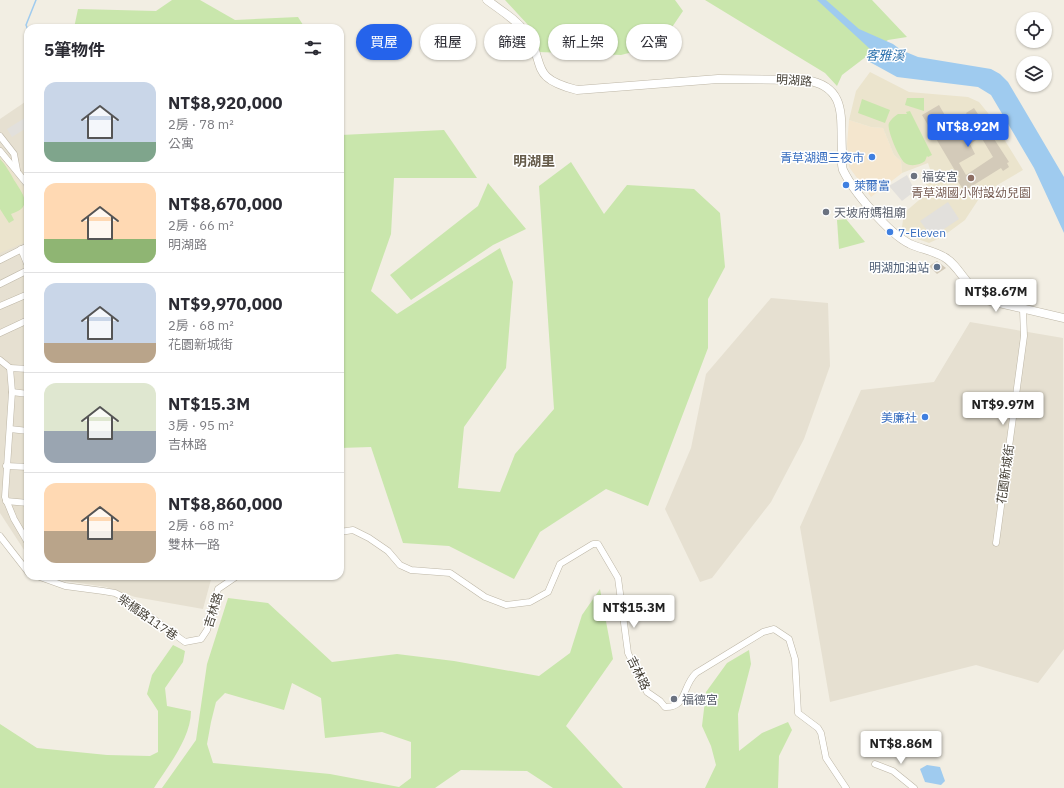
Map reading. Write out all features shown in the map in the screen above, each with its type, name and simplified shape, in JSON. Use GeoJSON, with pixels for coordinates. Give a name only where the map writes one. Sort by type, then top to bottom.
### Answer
{"type":"FeatureCollection","features":[{"type":"Feature","properties":{"kind":"street","name":"明湖路"},"geometry":{"type":"LineString","coordinates":[[487,0],[512,19],[525,32],[532,45],[538,65],[546,77],[558,86],[576,90],[688,80],[750,79],[806,80],[818,82],[829,88],[836,96],[840,106],[842,168],[854,188],[886,225],[908,243],[945,257],[978,296],[986,300],[1023,310],[1064,318]]}},
{"type":"Feature","properties":{"kind":"street"},"geometry":{"type":"LineString","coordinates":[[0,136],[14,154],[17,170]]}},
{"type":"Feature","properties":{"kind":"street"},"geometry":{"type":"LineString","coordinates":[[0,151],[24,180]]}},
{"type":"Feature","properties":{"kind":"street"},"geometry":{"type":"LineString","coordinates":[[0,260],[24,248]]}},
{"type":"Feature","properties":{"kind":"street"},"geometry":{"type":"LineString","coordinates":[[21,249],[24,256]]}},
{"type":"Feature","properties":{"kind":"street"},"geometry":{"type":"LineString","coordinates":[[0,284],[24,272]]}},
{"type":"Feature","properties":{"kind":"street"},"geometry":{"type":"LineString","coordinates":[[0,306],[24,296]]}},
{"type":"Feature","properties":{"kind":"street","name":"花園新城街"},"geometry":{"type":"LineString","coordinates":[[996,543],[1024,336],[1023,310]]}},
{"type":"Feature","properties":{"kind":"street"},"geometry":{"type":"LineString","coordinates":[[0,333],[24,322]]}},
{"type":"Feature","properties":{"kind":"street"},"geometry":{"type":"LineString","coordinates":[[0,360],[10,368],[24,367]]}},
{"type":"Feature","properties":{"kind":"street"},"geometry":{"type":"LineString","coordinates":[[10,368],[12,392],[6,466],[6,501],[24,534]]}},
{"type":"Feature","properties":{"kind":"street"},"geometry":{"type":"LineString","coordinates":[[12,392],[24,394]]}},
{"type":"Feature","properties":{"kind":"street"},"geometry":{"type":"LineString","coordinates":[[10,429],[24,431]]}},
{"type":"Feature","properties":{"kind":"street"},"geometry":{"type":"LineString","coordinates":[[6,466],[24,467]]}},
{"type":"Feature","properties":{"kind":"street"},"geometry":{"type":"LineString","coordinates":[[6,501],[24,503]]}},
{"type":"Feature","properties":{"kind":"street","name":"吉林路"},"geometry":{"type":"LineString","coordinates":[[344,531],[353,530],[369,538],[388,551],[400,565],[411,570],[450,573],[485,597],[506,605],[530,602],[548,592],[560,564],[593,544],[598,544],[618,578],[628,653],[647,692],[660,701],[665,707],[673,707],[679,704],[690,678],[696,673],[763,632],[774,629],[789,639],[795,659],[798,713],[818,728],[821,733],[826,758],[846,788]]}},
{"type":"Feature","properties":{"kind":"street"},"geometry":{"type":"LineString","coordinates":[[0,536],[24,567]]}},
{"type":"Feature","properties":{"kind":"street","name":"柴橋路117巷"},"geometry":{"type":"LineString","coordinates":[[48,580],[65,586],[115,593],[125,598],[185,642],[188,642]]}},
{"type":"Feature","properties":{"kind":"street","name":"吉林路"},"geometry":{"type":"LineString","coordinates":[[188,642],[201,639],[207,630],[218,589],[231,580]]}},
{"type":"Feature","properties":{"kind":"street"},"geometry":{"type":"LineString","coordinates":[[875,764],[893,771],[914,788]]}},
{"type":"Feature","properties":{"kind":"shaded area"},"geometry":{"type":"Polygon","coordinates":[[[870,72],[909,92],[968,97],[979,102],[988,113],[1023,170],[982,194],[965,220],[942,237],[929,243],[915,238],[902,227],[904,213],[926,194],[926,177],[932,175],[928,163],[902,173],[901,161],[894,155],[883,128],[871,127],[849,120],[856,91],[870,72]]]}},
{"type":"Feature","properties":{"kind":"shaded area"},"geometry":{"type":"Polygon","coordinates":[[[24,103],[24,550],[0,513],[0,119],[24,103]]]}},
{"type":"Feature","properties":{"kind":"shaded area"},"geometry":{"type":"Polygon","coordinates":[[[24,118],[24,130],[12,137],[7,129],[24,118]]]}},
{"type":"Feature","properties":{"kind":"shaded area","name":"青草湖週三夜市"},"geometry":{"type":"Polygon","coordinates":[[[849,120],[871,127],[883,128],[894,155],[901,161],[902,173],[871,197],[849,167],[847,144],[849,120]]]}},
{"type":"Feature","properties":{"kind":"shaded area"},"geometry":{"type":"Polygon","coordinates":[[[0,154],[24,188],[24,243],[0,253],[0,154]]]}},
{"type":"Feature","properties":{"kind":"shaded area"},"geometry":{"type":"Polygon","coordinates":[[[907,175],[915,191],[902,201],[889,186],[907,175]]]}},
{"type":"Feature","properties":{"kind":"shaded area"},"geometry":{"type":"Polygon","coordinates":[[[948,202],[959,219],[932,237],[920,221],[948,202]]]}},
{"type":"Feature","properties":{"kind":"shaded area"},"geometry":{"type":"Polygon","coordinates":[[[771,298],[828,303],[830,366],[804,439],[771,502],[712,578],[700,582],[665,509],[691,448],[706,374],[771,298]]]}},
{"type":"Feature","properties":{"kind":"shaded area"},"geometry":{"type":"Polygon","coordinates":[[[970,322],[1063,338],[1064,649],[1038,683],[976,665],[830,702],[800,527],[861,390],[934,382],[970,322]]]}},
{"type":"Feature","properties":{"kind":"shaded area"},"geometry":{"type":"Polygon","coordinates":[[[62,580],[211,580],[203,609],[135,597],[106,587],[62,580]]]}},
{"type":"Feature","properties":{"kind":"green space"},"geometry":{"type":"Polygon","coordinates":[[[172,0],[200,0],[235,20],[298,17],[302,24],[75,24],[78,9],[156,11],[172,0]]]}},
{"type":"Feature","properties":{"kind":"green space"},"geometry":{"type":"Polygon","coordinates":[[[505,0],[675,0],[683,11],[674,24],[626,24],[626,54],[621,55],[618,55],[618,24],[548,24],[548,52],[540,52],[540,24],[527,24],[505,0]]]}},
{"type":"Feature","properties":{"kind":"green space"},"geometry":{"type":"Polygon","coordinates":[[[705,0],[872,0],[907,37],[888,40],[842,75],[837,86],[825,73],[705,0]]]}},
{"type":"Feature","properties":{"kind":"green space"},"geometry":{"type":"Polygon","coordinates":[[[907,98],[924,98],[924,111],[905,105],[907,98]]]}},
{"type":"Feature","properties":{"kind":"green space"},"geometry":{"type":"Polygon","coordinates":[[[862,99],[890,110],[885,123],[858,113],[862,99]]]}},
{"type":"Feature","properties":{"kind":"green space"},"geometry":{"type":"Polygon","coordinates":[[[910,111],[932,155],[927,156],[925,161],[921,164],[915,165],[907,164],[902,160],[889,131],[889,123],[891,120],[898,114],[907,114],[906,112],[910,111]]]}},
{"type":"Feature","properties":{"kind":"green space"},"geometry":{"type":"Polygon","coordinates":[[[444,130],[477,178],[394,178],[391,234],[371,291],[397,314],[500,248],[513,282],[506,368],[464,427],[458,488],[500,492],[515,454],[554,409],[539,186],[571,162],[604,214],[627,185],[694,189],[720,213],[725,267],[708,299],[708,348],[648,506],[606,489],[540,532],[514,579],[449,546],[403,543],[371,447],[344,448],[344,135],[444,130]]]}},
{"type":"Feature","properties":{"kind":"green space"},"geometry":{"type":"Polygon","coordinates":[[[0,159],[21,190],[24,200],[22,208],[11,214],[14,220],[9,223],[0,209],[0,159]]]}},
{"type":"Feature","properties":{"kind":"green space"},"geometry":{"type":"Polygon","coordinates":[[[488,183],[526,229],[493,245],[411,300],[390,275],[478,206],[488,183]]]}},
{"type":"Feature","properties":{"kind":"green space"},"geometry":{"type":"Polygon","coordinates":[[[846,219],[865,242],[839,249],[837,220],[846,219]]]}},
{"type":"Feature","properties":{"kind":"green space"},"geometry":{"type":"Polygon","coordinates":[[[600,589],[613,659],[566,726],[623,788],[553,788],[527,771],[461,770],[435,788],[162,788],[196,740],[207,664],[228,598],[268,603],[332,662],[397,654],[454,661],[539,676],[570,653],[582,615],[600,589]],[[292,683],[284,710],[225,693],[216,702],[207,744],[213,763],[330,774],[399,787],[411,778],[411,742],[382,732],[325,738],[321,698],[292,683]]]}},
{"type":"Feature","properties":{"kind":"green space"},"geometry":{"type":"Polygon","coordinates":[[[173,645],[185,651],[183,662],[165,688],[167,706],[191,711],[190,721],[178,751],[154,788],[0,788],[0,724],[37,748],[107,755],[150,756],[158,752],[158,711],[147,694],[152,675],[173,645]]]}},
{"type":"Feature","properties":{"kind":"green space"},"geometry":{"type":"Polygon","coordinates":[[[749,650],[751,664],[738,714],[739,751],[762,733],[788,722],[792,730],[779,756],[778,788],[705,788],[716,765],[711,746],[702,726],[706,692],[727,663],[749,650]]]}},
{"type":"Feature","properties":{"kind":"water","name":"客雅溪"},"geometry":{"type":"Polygon","coordinates":[[[817,0],[826,0],[859,29],[918,57],[991,69],[1000,74],[1008,82],[1064,177],[1064,233],[1034,168],[991,95],[978,87],[897,77],[868,61],[870,49],[817,0]]]}},
{"type":"Feature","properties":{"kind":"water"},"geometry":{"type":"Polygon","coordinates":[[[927,765],[940,767],[945,781],[941,785],[925,782],[920,769],[927,765]]]}},
{"type":"Feature","properties":{"kind":"building"},"geometry":{"type":"Polygon","coordinates":[[[939,105],[958,138],[975,128],[966,113],[974,108],[1009,162],[1007,163],[1009,167],[1003,171],[1001,168],[964,191],[957,180],[960,179],[922,115],[939,105]],[[981,137],[970,144],[975,154],[959,163],[966,175],[993,157],[981,137]]]}},
{"type":"Feature","properties":{"kind":"building","name":"明湖加油站"},"geometry":{"type":"Polygon","coordinates":[[[937,261],[946,268],[937,274],[929,266],[937,261]]]}},
{"type":"Feature","properties":{"kind":"waterway"},"geometry":{"type":"LineString","coordinates":[[26,24],[36,0]]}},
{"type":"Feature","properties":{"kind":"place","name":"青草湖週三夜市"},"geometry":{"type":"Point","coordinates":[872,157]}},
{"type":"Feature","properties":{"kind":"place","name":"福安宮"},"geometry":{"type":"Point","coordinates":[914,176]}},
{"type":"Feature","properties":{"kind":"place","name":"青草湖國小附設幼兒園"},"geometry":{"type":"Point","coordinates":[971,178]}},
{"type":"Feature","properties":{"kind":"place","name":"萊爾富"},"geometry":{"type":"Point","coordinates":[846,185]}},
{"type":"Feature","properties":{"kind":"place","name":"天坡府媽祖廟"},"geometry":{"type":"Point","coordinates":[826,212]}},
{"type":"Feature","properties":{"kind":"place","name":"7-Eleven"},"geometry":{"type":"Point","coordinates":[890,232]}},
{"type":"Feature","properties":{"kind":"place","name":"明湖加油站"},"geometry":{"type":"Point","coordinates":[937,267]}},
{"type":"Feature","properties":{"kind":"place","name":"美廉社"},"geometry":{"type":"Point","coordinates":[925,417]}},
{"type":"Feature","properties":{"kind":"place","name":"福德宮"},"geometry":{"type":"Point","coordinates":[674,699]}},
{"type":"Feature","properties":{"kind":"district","name":"明湖里"},"geometry":{"type":"Point","coordinates":[534,161]}}]}
